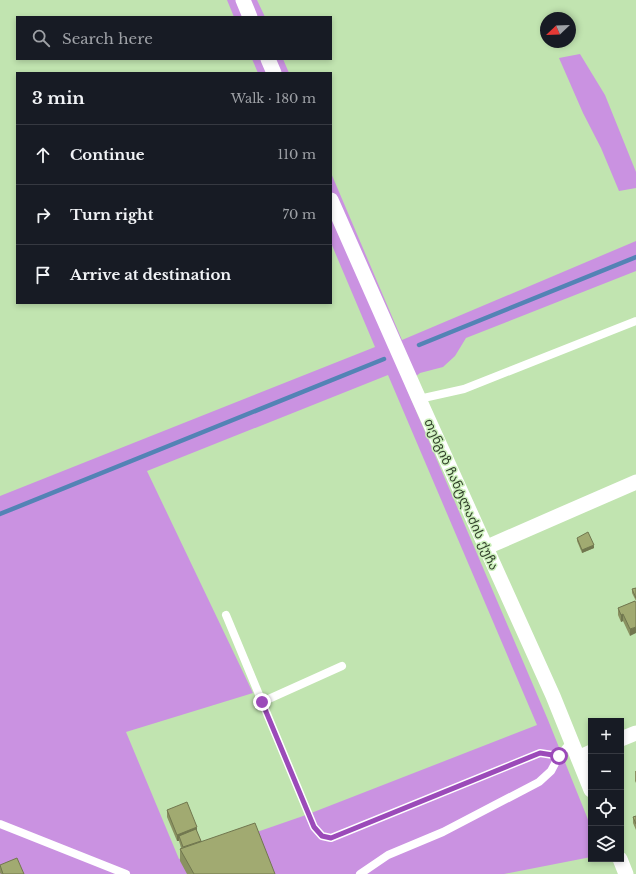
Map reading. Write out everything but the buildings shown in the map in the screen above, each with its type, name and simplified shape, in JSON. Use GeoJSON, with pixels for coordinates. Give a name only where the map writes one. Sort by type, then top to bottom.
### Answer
{"type":"FeatureCollection","features":[{"type":"Feature","properties":{"kind":"street"},"geometry":{"type":"LineString","coordinates":[[243,0],[250,16]]}},
{"type":"Feature","properties":{"kind":"street"},"geometry":{"type":"LineString","coordinates":[[268,60],[274,72]]}},
{"type":"Feature","properties":{"kind":"street","name":"თენგიზ ჩანტლაძის ქუჩა"},"geometry":{"type":"LineString","coordinates":[[332,202],[553,696],[571,742],[584,755],[588,775]]}},
{"type":"Feature","properties":{"kind":"street"},"geometry":{"type":"LineString","coordinates":[[487,547],[636,482]]}},
{"type":"Feature","properties":{"kind":"street"},"geometry":{"type":"LineString","coordinates":[[624,738],[636,732]]}},
{"type":"Feature","properties":{"kind":"street"},"geometry":{"type":"LineString","coordinates":[[621,862],[626,874]]}},
{"type":"Feature","properties":{"kind":"lane"},"geometry":{"type":"LineString","coordinates":[[419,399],[464,389],[636,321]]}},
{"type":"Feature","properties":{"kind":"lane"},"geometry":{"type":"LineString","coordinates":[[226,615],[314,827],[322,836],[331,838],[540,753],[559,756]]}},
{"type":"Feature","properties":{"kind":"lane"},"geometry":{"type":"LineString","coordinates":[[262,702],[342,666]]}},
{"type":"Feature","properties":{"kind":"lane"},"geometry":{"type":"LineString","coordinates":[[360,874],[388,855],[443,832],[538,782],[551,771],[559,756],[571,742]]}},
{"type":"Feature","properties":{"kind":"lane"},"geometry":{"type":"LineString","coordinates":[[0,824],[126,874]]}},
{"type":"Feature","properties":{"kind":"shaded area"},"geometry":{"type":"Polygon","coordinates":[[[227,0],[257,0],[265,16],[234,16],[227,0]]]}},
{"type":"Feature","properties":{"kind":"shaded area"},"geometry":{"type":"Polygon","coordinates":[[[580,54],[605,95],[636,172],[636,188],[619,191],[601,148],[583,113],[559,58],[580,54]]]}},
{"type":"Feature","properties":{"kind":"shaded area"},"geometry":{"type":"Polygon","coordinates":[[[252,60],[283,60],[289,72],[258,72],[252,60]]]}},
{"type":"Feature","properties":{"kind":"shaded area"},"geometry":{"type":"Polygon","coordinates":[[[332,175],[402,340],[636,241],[636,271],[466,338],[455,356],[443,367],[420,373],[405,385],[548,720],[588,820],[588,858],[504,874],[0,874],[0,496],[375,347],[332,245],[332,175]],[[388,375],[147,471],[253,693],[126,732],[179,859],[306,815],[537,725],[388,375]]]}},
{"type":"Feature","properties":{"kind":"waterway"},"geometry":{"type":"LineString","coordinates":[[419,345],[636,257]]}},
{"type":"Feature","properties":{"kind":"waterway"},"geometry":{"type":"LineString","coordinates":[[0,514],[384,359]]}},
{"type":"Feature","properties":{"kind":"route"},"geometry":{"type":"LineString","coordinates":[[262,702],[314,827],[322,836],[331,838],[540,753],[559,756]]}}]}
